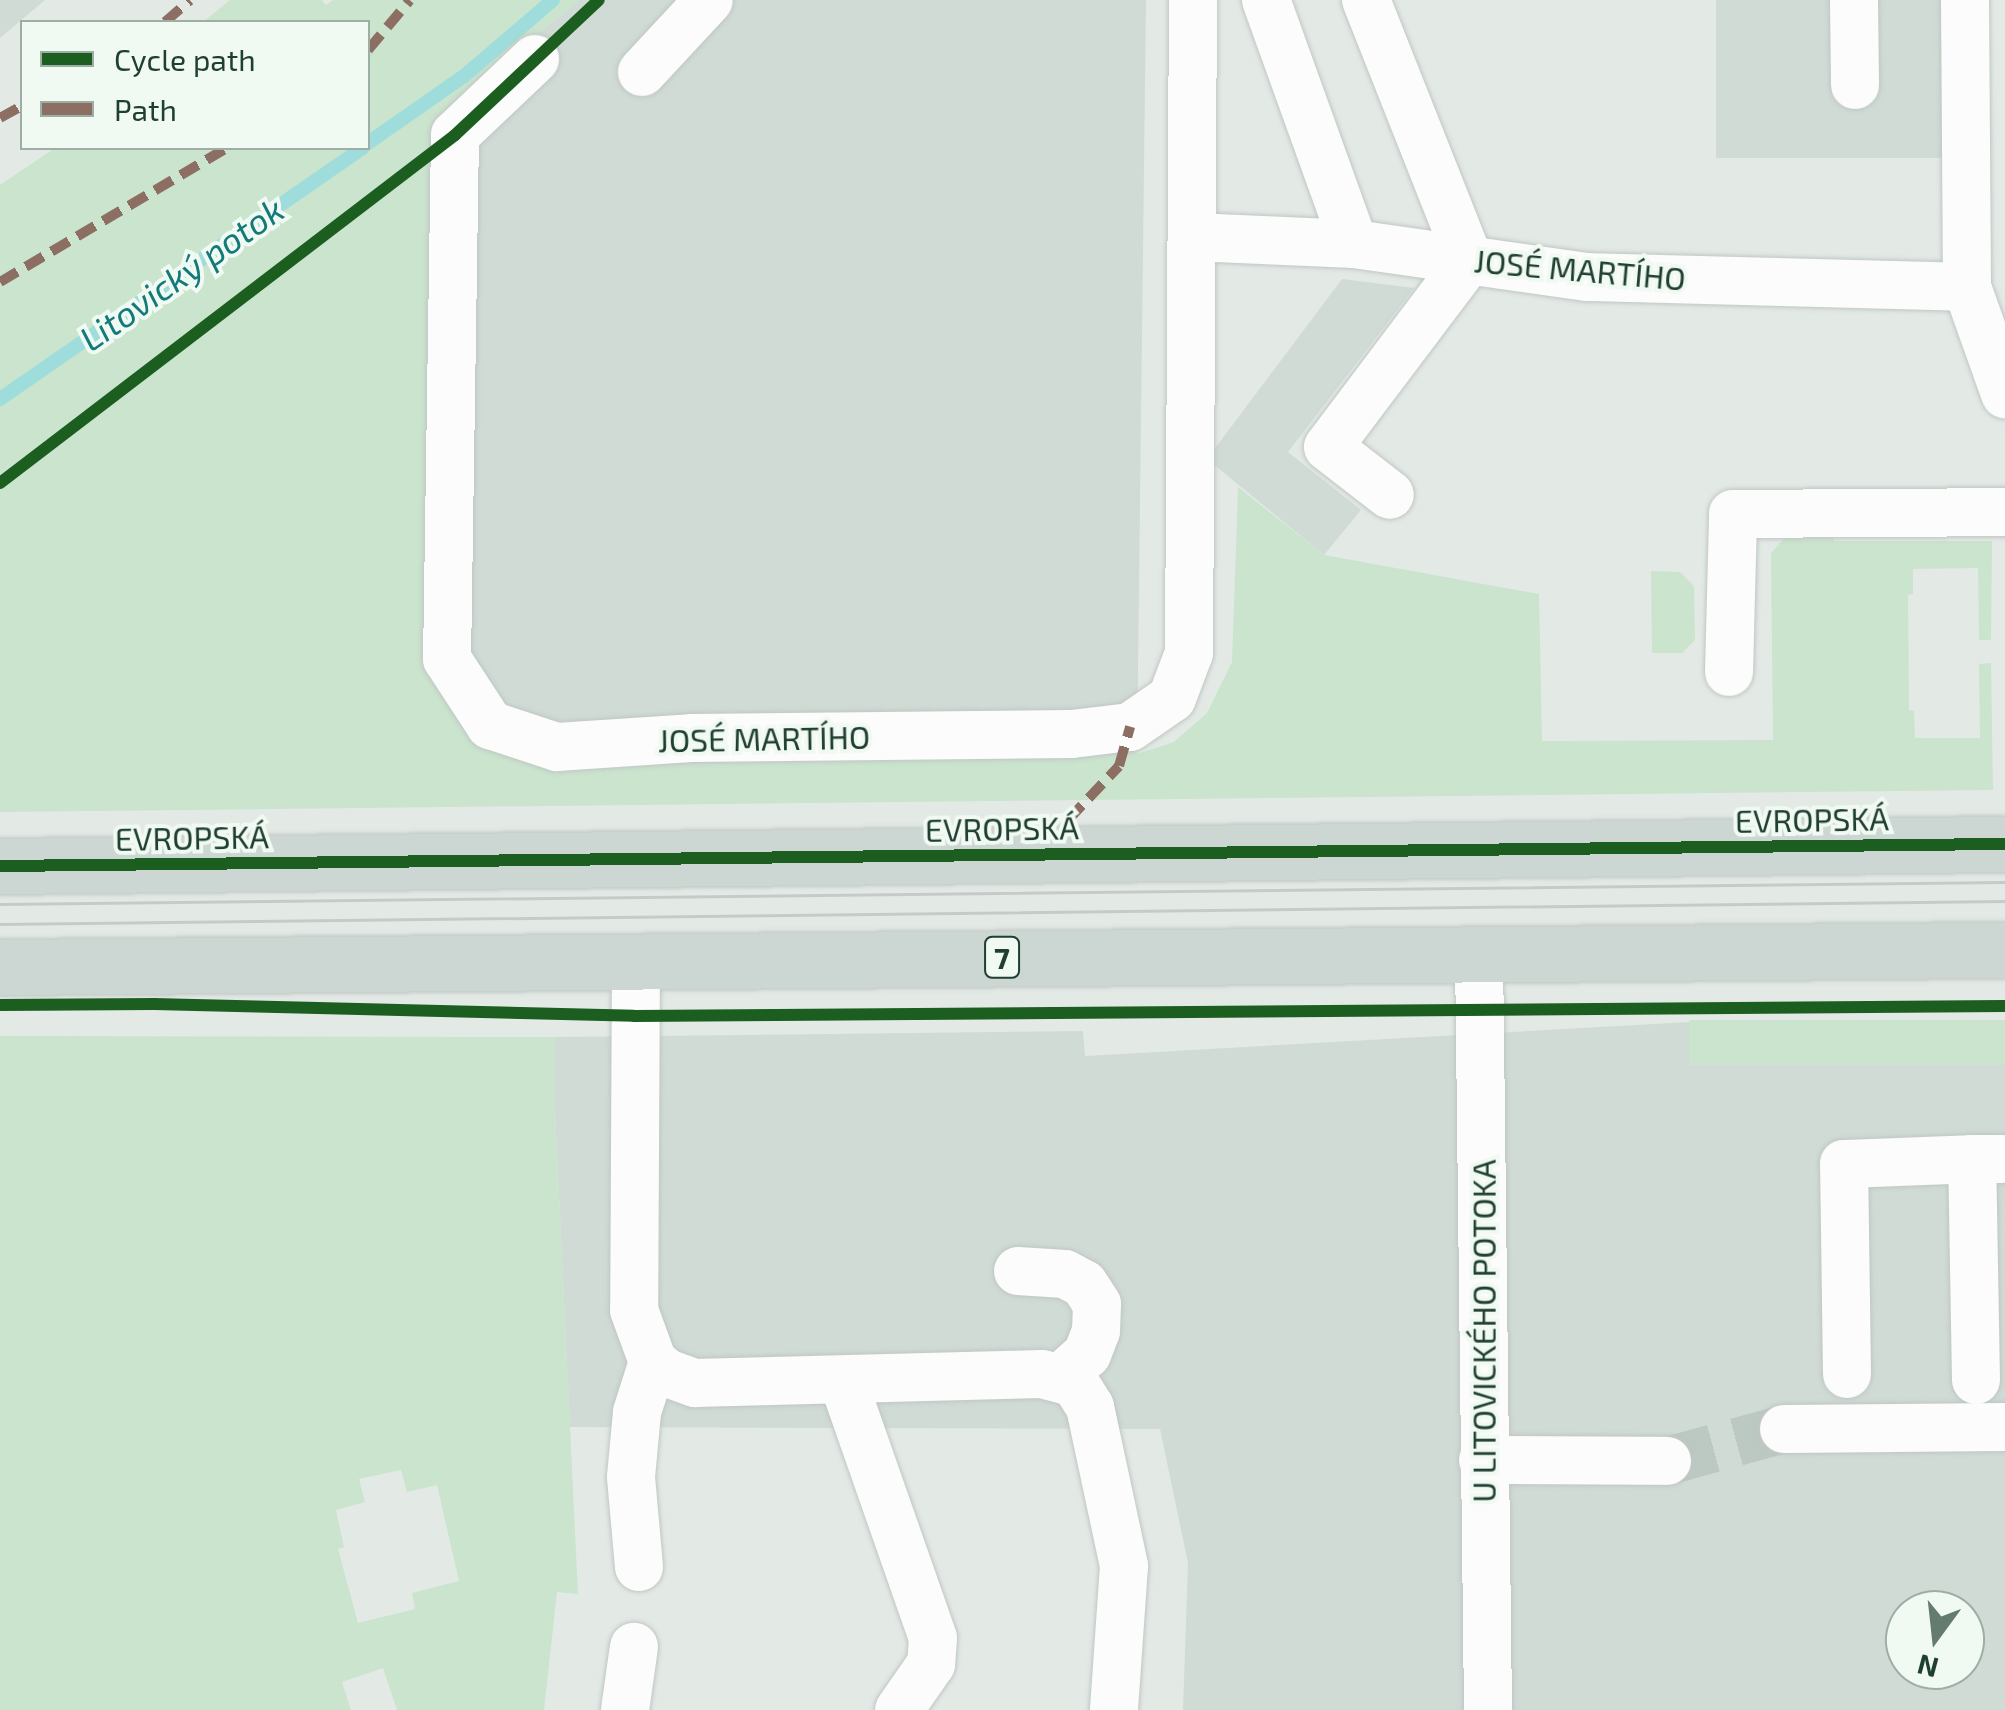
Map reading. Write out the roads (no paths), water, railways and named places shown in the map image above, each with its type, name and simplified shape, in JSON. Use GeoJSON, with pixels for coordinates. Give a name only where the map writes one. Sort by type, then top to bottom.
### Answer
{"type":"FeatureCollection","features":[{"type":"Feature","properties":{"kind":"main road","name":"EVROPSKÁ"},"geometry":{"type":"LineString","coordinates":[[0,866],[2005,844]]}},
{"type":"Feature","properties":{"kind":"main road","name":"7"},"geometry":{"type":"LineString","coordinates":[[0,967],[1479,951],[2005,950]]}},
{"type":"Feature","properties":{"kind":"street"},"geometry":{"type":"LineString","coordinates":[[642,72],[710,0]]}},
{"type":"Feature","properties":{"kind":"street","name":"JOSÉ MARTÍHO"},"geometry":{"type":"LineString","coordinates":[[535,60],[455,134],[447,659],[490,726],[557,746],[691,738],[1072,734],[1130,727],[1172,698],[1189,653],[1193,0]]}},
{"type":"Feature","properties":{"kind":"street"},"geometry":{"type":"LineString","coordinates":[[1266,0],[1354,244]]}},
{"type":"Feature","properties":{"kind":"street"},"geometry":{"type":"LineString","coordinates":[[1366,0],[1469,260],[1328,447],[1390,495]]}},
{"type":"Feature","properties":{"kind":"street"},"geometry":{"type":"LineString","coordinates":[[1854,0],[1855,86]]}},
{"type":"Feature","properties":{"kind":"street"},"geometry":{"type":"LineString","coordinates":[[1965,0],[1967,287],[2005,394]]}},
{"type":"Feature","properties":{"kind":"street","name":"JOSÉ MARTÍHO"},"geometry":{"type":"LineString","coordinates":[[1193,237],[1354,244],[1587,276],[1967,287]]}},
{"type":"Feature","properties":{"kind":"street"},"geometry":{"type":"LineString","coordinates":[[1729,672],[1733,514],[2005,512]]}},
{"type":"Feature","properties":{"kind":"street","name":"U LITOVICKÉHO POTOKA"},"geometry":{"type":"LineString","coordinates":[[1479,951],[1488,1710]]}},
{"type":"Feature","properties":{"kind":"street"},"geometry":{"type":"LineString","coordinates":[[636,961],[634,1310],[653,1362],[667,1373],[694,1383],[1060,1378],[1075,1383],[1090,1407],[1124,1566],[1114,1710]]}},
{"type":"Feature","properties":{"kind":"street"},"geometry":{"type":"LineString","coordinates":[[1848,1374],[1844,1164],[1989,1158],[1976,1380]]}},
{"type":"Feature","properties":{"kind":"street"},"geometry":{"type":"LineString","coordinates":[[1018,1271],[1065,1274],[1084,1284],[1097,1304],[1096,1331],[1087,1354],[1060,1378]]}},
{"type":"Feature","properties":{"kind":"street"},"geometry":{"type":"LineString","coordinates":[[639,1567],[631,1477],[637,1412],[653,1362]]}},
{"type":"Feature","properties":{"kind":"street"},"geometry":{"type":"LineString","coordinates":[[842,1381],[934,1638],[931,1664],[899,1710]]}},
{"type":"Feature","properties":{"kind":"street"},"geometry":{"type":"LineString","coordinates":[[1784,1428],[2005,1427]]}},
{"type":"Feature","properties":{"kind":"street"},"geometry":{"type":"LineString","coordinates":[[1483,1460],[1666,1461]]}},
{"type":"Feature","properties":{"kind":"street"},"geometry":{"type":"LineString","coordinates":[[625,1710],[634,1647]]}},
{"type":"Feature","properties":{"kind":"waterway","name":"Litovický potok"},"geometry":{"type":"LineString","coordinates":[[370,142],[464,76],[553,0]]}},
{"type":"Feature","properties":{"kind":"waterway","name":"Litovický potok"},"geometry":{"type":"LineString","coordinates":[[0,399],[359,150]]}},
{"type":"Feature","properties":{"kind":"tunnel"},"geometry":{"type":"LineString","coordinates":[[1667,1461],[1784,1429]]}},
{"type":"Feature","properties":{"kind":"tram line"},"geometry":{"type":"LineString","coordinates":[[0,904],[2005,882]]}},
{"type":"Feature","properties":{"kind":"tram line"},"geometry":{"type":"LineString","coordinates":[[0,924],[2005,901]]}}]}
